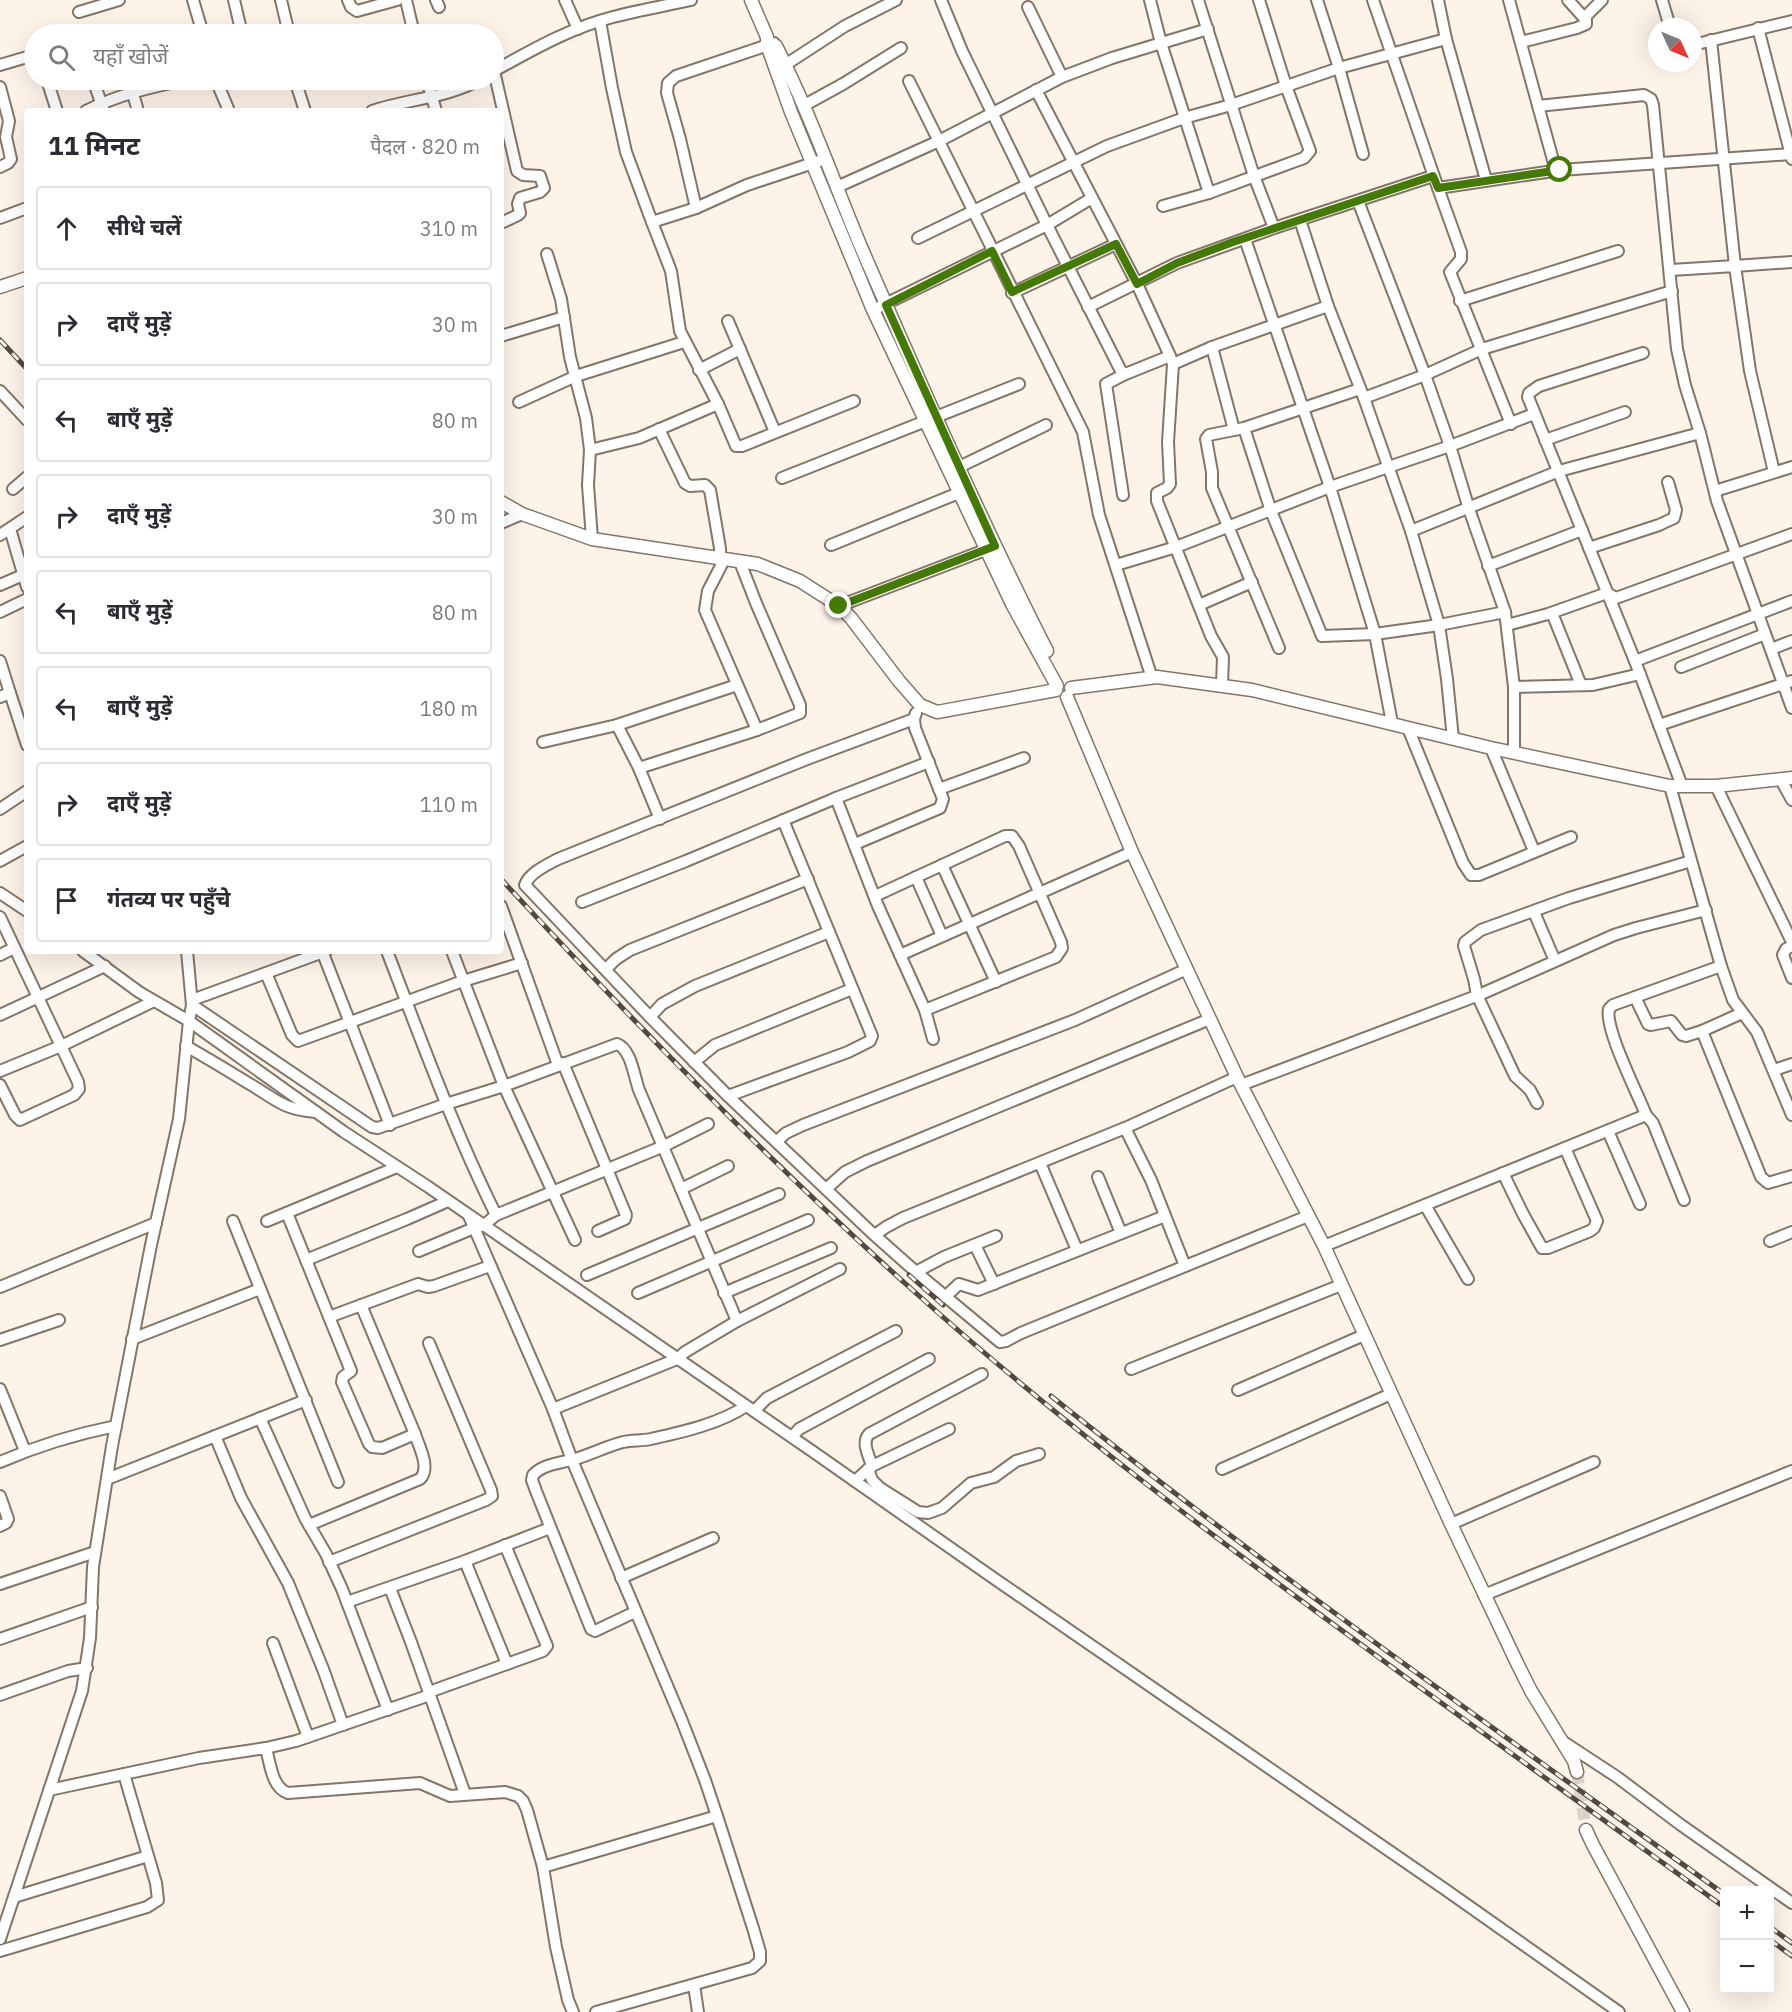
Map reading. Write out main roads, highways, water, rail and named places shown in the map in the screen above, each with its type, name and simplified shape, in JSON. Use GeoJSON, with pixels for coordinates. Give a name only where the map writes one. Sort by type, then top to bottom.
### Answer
{"type":"FeatureCollection","features":[{"type":"Feature","properties":{"kind":"tunnel"},"geometry":{"type":"LineString","coordinates":[[1577,1772],[1586,1830]]}},
{"type":"Feature","properties":{"kind":"railway"},"geometry":{"type":"LineString","coordinates":[[0,340],[24,366]]}},
{"type":"Feature","properties":{"kind":"railway"},"geometry":{"type":"LineString","coordinates":[[504,882],[756,1144],[863,1245],[976,1346],[1097,1446],[1284,1588],[1720,1904]]}},
{"type":"Feature","properties":{"kind":"railway"},"geometry":{"type":"LineString","coordinates":[[909,1275],[943,1305]]}},
{"type":"Feature","properties":{"kind":"railway"},"geometry":{"type":"LineString","coordinates":[[1051,1396],[1216,1525],[1720,1891]]}},
{"type":"Feature","properties":{"kind":"railway"},"geometry":{"type":"LineString","coordinates":[[1774,1930],[1792,1943]]}},
{"type":"Feature","properties":{"kind":"railway"},"geometry":{"type":"LineString","coordinates":[[1774,1943],[1792,1956]]}}]}
